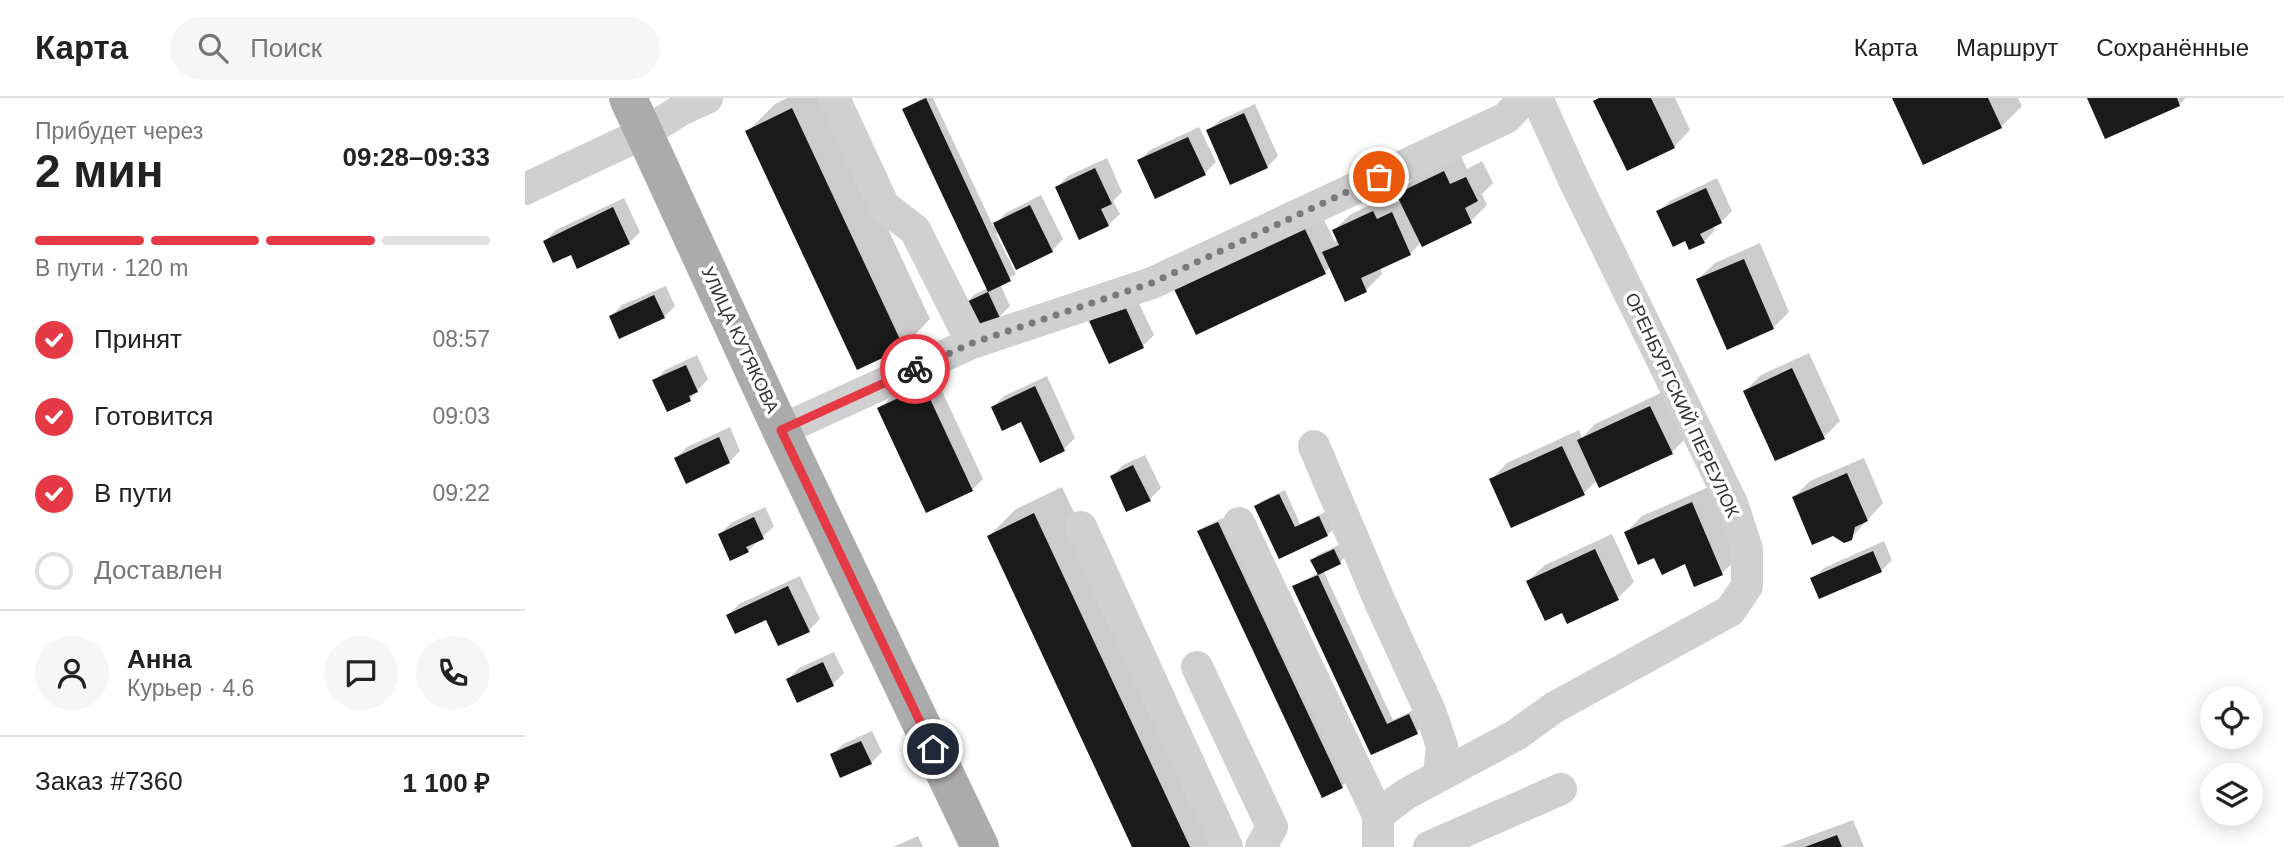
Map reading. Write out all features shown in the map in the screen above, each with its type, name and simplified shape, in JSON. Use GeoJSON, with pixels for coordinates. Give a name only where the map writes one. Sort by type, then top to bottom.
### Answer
{"type":"FeatureCollection","features":[{"type":"Feature","properties":{"kind":"main road","name":"УЛИЦА КУТЯКОВА"},"geometry":{"type":"LineString","coordinates":[[628,98],[781,430],[980,847]]}},
{"type":"Feature","properties":{"kind":"street"},"geometry":{"type":"LineString","coordinates":[[525,189],[644,133],[681,110],[707,98]]}},
{"type":"Feature","properties":{"kind":"street"},"geometry":{"type":"LineString","coordinates":[[834,98],[884,206],[915,230],[972,343]]}},
{"type":"Feature","properties":{"kind":"street"},"geometry":{"type":"LineString","coordinates":[[781,430],[972,343],[1152,283],[1506,118],[1525,98]]}},
{"type":"Feature","properties":{"kind":"street","name":"ОРЕНБУРГСКИЙ ПЕРЕУЛОК"},"geometry":{"type":"LineString","coordinates":[[1378,815],[1406,794],[1516,734],[1555,707],[1730,611],[1747,586],[1747,549],[1731,503],[1537,98]]}},
{"type":"Feature","properties":{"kind":"street"},"geometry":{"type":"LineString","coordinates":[[1314,446],[1380,602],[1430,710],[1442,746],[1439,775]]}},
{"type":"Feature","properties":{"kind":"street"},"geometry":{"type":"LineString","coordinates":[[1239,523],[1378,815],[1378,847]]}},
{"type":"Feature","properties":{"kind":"street"},"geometry":{"type":"LineString","coordinates":[[1081,527],[1227,847]]}},
{"type":"Feature","properties":{"kind":"street"},"geometry":{"type":"LineString","coordinates":[[1197,667],[1272,827],[1261,847]]}},
{"type":"Feature","properties":{"kind":"street"},"geometry":{"type":"LineString","coordinates":[[1429,847],[1561,789]]}},
{"type":"Feature","properties":{"kind":"building"},"geometry":{"type":"Polygon","coordinates":[[[926,98],[1011,281],[988,292],[902,109],[926,98]]]}},
{"type":"Feature","properties":{"kind":"building"},"geometry":{"type":"Polygon","coordinates":[[[1599,98],[1651,98],[1675,148],[1627,171],[1593,101],[1599,98]]]}},
{"type":"Feature","properties":{"kind":"building"},"geometry":{"type":"Polygon","coordinates":[[[1892,98],[1988,98],[2002,128],[1923,165],[1892,98]]]}},
{"type":"Feature","properties":{"kind":"building"},"geometry":{"type":"Polygon","coordinates":[[[2087,98],[2177,98],[2180,106],[2105,139],[2087,98]]]}},
{"type":"Feature","properties":{"kind":"building"},"geometry":{"type":"Polygon","coordinates":[[[792,108],[904,348],[857,370],[745,131],[792,108]]]}},
{"type":"Feature","properties":{"kind":"building"},"geometry":{"type":"Polygon","coordinates":[[[1244,113],[1268,168],[1230,185],[1206,130],[1244,113]]]}},
{"type":"Feature","properties":{"kind":"building"},"geometry":{"type":"Polygon","coordinates":[[[1188,137],[1206,175],[1155,199],[1137,160],[1188,137]]]}},
{"type":"Feature","properties":{"kind":"building"},"geometry":{"type":"Polygon","coordinates":[[[1095,168],[1112,204],[1101,209],[1109,226],[1079,240],[1055,187],[1095,168]]]}},
{"type":"Feature","properties":{"kind":"building"},"geometry":{"type":"Polygon","coordinates":[[[1444,171],[1450,184],[1466,177],[1478,201],[1465,208],[1472,223],[1422,247],[1396,194],[1444,171]]]}},
{"type":"Feature","properties":{"kind":"building"},"geometry":{"type":"Polygon","coordinates":[[[1706,188],[1722,223],[1700,234],[1705,243],[1689,250],[1685,241],[1673,247],[1656,211],[1706,188]]]}},
{"type":"Feature","properties":{"kind":"building"},"geometry":{"type":"Polygon","coordinates":[[[1030,205],[1053,252],[1016,270],[993,223],[1030,205]]]}},
{"type":"Feature","properties":{"kind":"building"},"geometry":{"type":"Polygon","coordinates":[[[613,207],[630,244],[577,269],[571,255],[553,263],[543,241],[613,207]]]}},
{"type":"Feature","properties":{"kind":"building"},"geometry":{"type":"Polygon","coordinates":[[[1373,211],[1377,219],[1392,212],[1411,255],[1361,278],[1367,292],[1345,302],[1322,252],[1339,245],[1332,230],[1373,211]]]}},
{"type":"Feature","properties":{"kind":"building"},"geometry":{"type":"Polygon","coordinates":[[[1303,225],[1326,274],[1196,335],[1173,287],[1303,225]]]}},
{"type":"Feature","properties":{"kind":"building"},"geometry":{"type":"Polygon","coordinates":[[[1744,259],[1774,329],[1727,350],[1696,279],[1744,259]]]}},
{"type":"Feature","properties":{"kind":"building"},"geometry":{"type":"Polygon","coordinates":[[[988,292],[1000,318],[974,330],[962,304],[988,292]]]}},
{"type":"Feature","properties":{"kind":"building"},"geometry":{"type":"Polygon","coordinates":[[[654,295],[665,318],[619,339],[609,316],[654,295]]]}},
{"type":"Feature","properties":{"kind":"building"},"geometry":{"type":"Polygon","coordinates":[[[1124,304],[1144,348],[1109,364],[1089,321],[1124,304]]]}},
{"type":"Feature","properties":{"kind":"building"},"geometry":{"type":"Polygon","coordinates":[[[686,365],[698,392],[689,396],[691,401],[667,412],[652,380],[686,365]]]}},
{"type":"Feature","properties":{"kind":"building"},"geometry":{"type":"Polygon","coordinates":[[[1792,368],[1825,439],[1775,461],[1743,391],[1792,368]]]}},
{"type":"Feature","properties":{"kind":"building"},"geometry":{"type":"Polygon","coordinates":[[[924,386],[973,491],[926,513],[877,408],[924,386]]]}},
{"type":"Feature","properties":{"kind":"building"},"geometry":{"type":"Polygon","coordinates":[[[1035,386],[1065,451],[1040,463],[1021,422],[1002,431],[991,407],[1035,386]]]}},
{"type":"Feature","properties":{"kind":"building"},"geometry":{"type":"Polygon","coordinates":[[[1650,406],[1673,454],[1599,488],[1577,440],[1650,406]]]}},
{"type":"Feature","properties":{"kind":"building"},"geometry":{"type":"Polygon","coordinates":[[[719,437],[730,463],[686,484],[674,458],[719,437]]]}},
{"type":"Feature","properties":{"kind":"building"},"geometry":{"type":"Polygon","coordinates":[[[1562,446],[1585,495],[1511,528],[1489,479],[1562,446]]]}},
{"type":"Feature","properties":{"kind":"building"},"geometry":{"type":"Polygon","coordinates":[[[1133,465],[1151,501],[1126,512],[1110,476],[1133,465]]]}},
{"type":"Feature","properties":{"kind":"building"},"geometry":{"type":"Polygon","coordinates":[[[1847,473],[1868,521],[1855,527],[1852,540],[1844,543],[1833,536],[1812,545],[1792,497],[1847,473]]]}},
{"type":"Feature","properties":{"kind":"building"},"geometry":{"type":"Polygon","coordinates":[[[1279,494],[1295,527],[1319,516],[1328,536],[1279,559],[1254,506],[1279,494]]]}},
{"type":"Feature","properties":{"kind":"building"},"geometry":{"type":"Polygon","coordinates":[[[1692,502],[1723,575],[1694,587],[1685,564],[1662,575],[1654,558],[1638,565],[1624,532],[1692,502]]]}},
{"type":"Feature","properties":{"kind":"building"},"geometry":{"type":"Polygon","coordinates":[[[1034,513],[1190,847],[1132,847],[987,536],[1034,513]]]}},
{"type":"Feature","properties":{"kind":"building"},"geometry":{"type":"Polygon","coordinates":[[[754,517],[764,539],[746,547],[749,552],[730,561],[718,534],[754,517]]]}},
{"type":"Feature","properties":{"kind":"building"},"geometry":{"type":"Polygon","coordinates":[[[1218,522],[1343,788],[1322,798],[1197,531],[1218,522]]]}},
{"type":"Feature","properties":{"kind":"building"},"geometry":{"type":"Polygon","coordinates":[[[1334,549],[1341,564],[1318,575],[1310,560],[1334,549]]]}},
{"type":"Feature","properties":{"kind":"building"},"geometry":{"type":"Polygon","coordinates":[[[1595,549],[1619,600],[1567,624],[1562,613],[1545,621],[1526,581],[1595,549]]]}},
{"type":"Feature","properties":{"kind":"building"},"geometry":{"type":"Polygon","coordinates":[[[1873,551],[1882,572],[1819,599],[1810,578],[1873,551]]]}},
{"type":"Feature","properties":{"kind":"building"},"geometry":{"type":"Polygon","coordinates":[[[1318,575],[1387,724],[1409,714],[1418,734],[1371,755],[1292,586],[1318,575]]]}},
{"type":"Feature","properties":{"kind":"building"},"geometry":{"type":"Polygon","coordinates":[[[788,586],[810,632],[778,646],[766,620],[735,634],[726,615],[788,586]]]}},
{"type":"Feature","properties":{"kind":"building"},"geometry":{"type":"Polygon","coordinates":[[[823,662],[834,686],[797,703],[786,679],[823,662]]]}},
{"type":"Feature","properties":{"kind":"building"},"geometry":{"type":"Polygon","coordinates":[[[861,741],[872,764],[840,778],[830,754],[861,741]]]}},
{"type":"Feature","properties":{"kind":"building"},"geometry":{"type":"Polygon","coordinates":[[[1837,835],[1842,847],[1805,847],[1837,835]]]}},
{"type":"Feature","properties":{"kind":"way so far"},"geometry":{"type":"LineString","coordinates":[[915,369],[972,343],[1152,283],[1379,177]]}},
{"type":"Feature","properties":{"kind":"route"},"geometry":{"type":"LineString","coordinates":[[915,369],[781,430],[933,749]]}}]}
